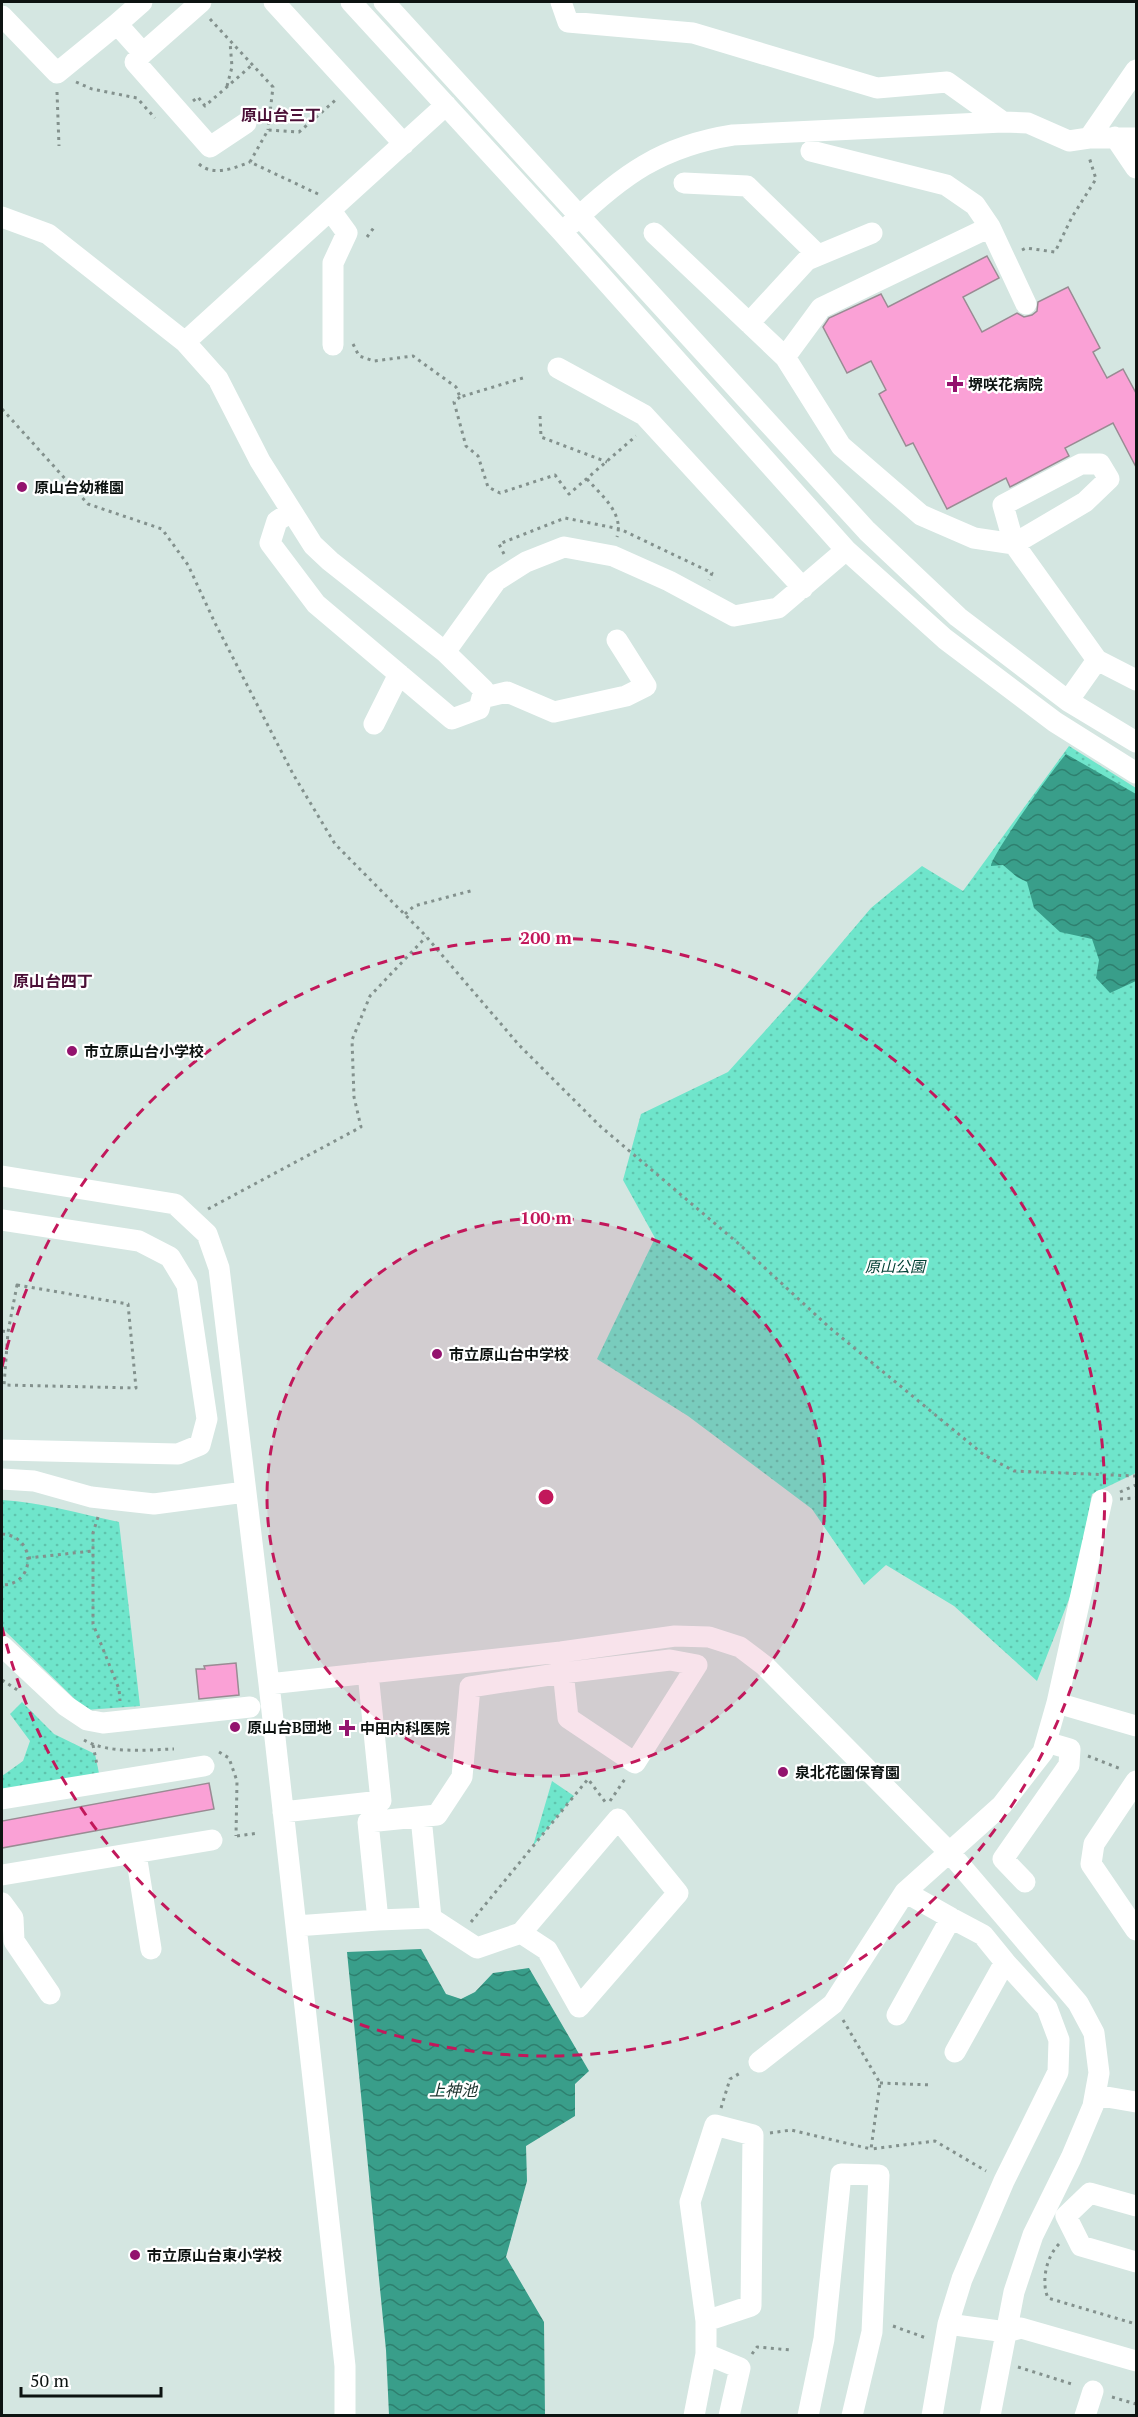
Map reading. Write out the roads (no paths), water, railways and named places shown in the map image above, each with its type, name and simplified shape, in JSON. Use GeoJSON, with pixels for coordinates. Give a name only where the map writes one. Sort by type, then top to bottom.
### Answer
{"type":"FeatureCollection","features":[{"type":"Feature","properties":{"kind":"street"},"geometry":{"type":"LineString","coordinates":[[2,9],[3,2]]}},
{"type":"Feature","properties":{"kind":"street"},"geometry":{"type":"LineString","coordinates":[[2,16],[57,74],[142,2]]}},
{"type":"Feature","properties":{"kind":"street"},"geometry":{"type":"LineString","coordinates":[[274,2],[404,144]]}},
{"type":"Feature","properties":{"kind":"street"},"geometry":{"type":"LineString","coordinates":[[351,2],[562,232],[846,550],[955,646],[1055,722],[1137,773]]}},
{"type":"Feature","properties":{"kind":"street"},"geometry":{"type":"LineString","coordinates":[[384,2],[867,531],[958,617],[1068,701],[1137,742]]}},
{"type":"Feature","properties":{"kind":"street"},"geometry":{"type":"LineString","coordinates":[[561,2],[568,22],[693,33],[877,88],[947,82],[1003,122]]}},
{"type":"Feature","properties":{"kind":"street"},"geometry":{"type":"LineString","coordinates":[[199,3],[135,62],[210,147],[246,123]]}},
{"type":"Feature","properties":{"kind":"street"},"geometry":{"type":"LineString","coordinates":[[117,24],[143,53]]}},
{"type":"Feature","properties":{"kind":"street"},"geometry":{"type":"LineString","coordinates":[[1085,138],[1137,70]]}},
{"type":"Feature","properties":{"kind":"street"},"geometry":{"type":"LineString","coordinates":[[185,342],[446,105]]}},
{"type":"Feature","properties":{"kind":"street"},"geometry":{"type":"LineString","coordinates":[[562,232],[633,172],[669,152],[701,140],[733,135],[1003,122],[1028,123],[1069,141],[1085,138],[1137,138]]}},
{"type":"Feature","properties":{"kind":"street"},"geometry":{"type":"LineString","coordinates":[[1115,137],[1137,168]]}},
{"type":"Feature","properties":{"kind":"street"},"geometry":{"type":"LineString","coordinates":[[811,151],[946,185],[975,205],[990,227],[1026,304]]}},
{"type":"Feature","properties":{"kind":"street"},"geometry":{"type":"LineString","coordinates":[[684,183],[747,186],[818,255]]}},
{"type":"Feature","properties":{"kind":"street"},"geometry":{"type":"LineString","coordinates":[[335,207],[346,233],[333,262],[342,342]]}},
{"type":"Feature","properties":{"kind":"street"},"geometry":{"type":"LineString","coordinates":[[2,217],[48,234],[185,342],[218,379],[260,461],[313,545],[445,652],[484,690],[479,709],[452,719],[316,604],[270,543],[277,522],[291,512]]}},
{"type":"Feature","properties":{"kind":"street"},"geometry":{"type":"LineString","coordinates":[[785,357],[821,308],[990,227]]}},
{"type":"Feature","properties":{"kind":"street"},"geometry":{"type":"LineString","coordinates":[[654,233],[785,357],[841,446],[921,515],[974,538],[1014,544],[1085,502],[1109,479],[1100,464],[1081,464],[1003,505],[1014,544],[1097,660],[1137,680]]}},
{"type":"Feature","properties":{"kind":"street"},"geometry":{"type":"LineString","coordinates":[[749,323],[807,260],[872,233]]}},
{"type":"Feature","properties":{"kind":"street"},"geometry":{"type":"LineString","coordinates":[[558,368],[644,415],[803,588]]}},
{"type":"Feature","properties":{"kind":"street"},"geometry":{"type":"LineString","coordinates":[[445,652],[496,581],[526,562],[564,547],[613,556],[669,581],[734,616],[778,609],[846,550]]}},
{"type":"Feature","properties":{"kind":"street"},"geometry":{"type":"LineString","coordinates":[[482,698],[507,692],[554,712],[626,696],[646,686],[617,640]]}},
{"type":"Feature","properties":{"kind":"street"},"geometry":{"type":"LineString","coordinates":[[1068,701],[1097,660]]}},
{"type":"Feature","properties":{"kind":"street"},"geometry":{"type":"LineString","coordinates":[[374,724],[399,674]]}},
{"type":"Feature","properties":{"kind":"street"},"geometry":{"type":"LineString","coordinates":[[2,1176],[175,1204],[207,1233],[219,1268],[269,1684],[345,2366],[345,2415]]}},
{"type":"Feature","properties":{"kind":"street"},"geometry":{"type":"LineString","coordinates":[[2,1220],[139,1241],[170,1257],[187,1284],[207,1419],[200,1445],[178,1454],[2,1450]]}},
{"type":"Feature","properties":{"kind":"street"},"geometry":{"type":"LineString","coordinates":[[2,1479],[34,1481],[92,1497],[154,1504],[245,1492]]}},
{"type":"Feature","properties":{"kind":"street"},"geometry":{"type":"LineString","coordinates":[[759,2062],[833,2004],[905,1892],[1002,1805],[1043,1752],[1058,1703],[1102,1500]]}},
{"type":"Feature","properties":{"kind":"street"},"geometry":{"type":"LineString","coordinates":[[378,1920],[368,1822],[437,1815],[462,1777],[470,1687],[562,1662],[675,1636],[709,1637],[740,1647],[765,1666],[950,1853],[1078,2003],[1094,2033],[1099,2073],[1093,2106],[1071,2158],[1033,2235],[1014,2292],[990,2415]]}},
{"type":"Feature","properties":{"kind":"street"},"geometry":{"type":"LineString","coordinates":[[2,1646],[66,1706],[87,1720],[103,1723],[250,1707]]}},
{"type":"Feature","properties":{"kind":"street"},"geometry":{"type":"LineString","coordinates":[[269,1684],[368,1673],[562,1662],[670,1660],[697,1665],[635,1763],[568,1718],[562,1662]]}},
{"type":"Feature","properties":{"kind":"street"},"geometry":{"type":"LineString","coordinates":[[283,1812],[381,1801],[368,1673]]}},
{"type":"Feature","properties":{"kind":"street"},"geometry":{"type":"LineString","coordinates":[[1058,1703],[1136,1724]]}},
{"type":"Feature","properties":{"kind":"street"},"geometry":{"type":"LineString","coordinates":[[1025,1882],[1003,1859],[1069,1765],[1070,1749],[1046,1742]]}},
{"type":"Feature","properties":{"kind":"street"},"geometry":{"type":"LineString","coordinates":[[2,1799],[204,1766]]}},
{"type":"Feature","properties":{"kind":"street"},"geometry":{"type":"LineString","coordinates":[[1131,1776],[1094,1844],[1092,1864],[1137,1930]]}},
{"type":"Feature","properties":{"kind":"street"},"geometry":{"type":"LineString","coordinates":[[421,1817],[431,1918]]}},
{"type":"Feature","properties":{"kind":"street"},"geometry":{"type":"LineString","coordinates":[[296,1926],[431,1918],[477,1948],[521,1933],[618,1819],[678,1893],[579,2007],[547,1950],[521,1933]]}},
{"type":"Feature","properties":{"kind":"street"},"geometry":{"type":"LineString","coordinates":[[2,1875],[212,1840]]}},
{"type":"Feature","properties":{"kind":"street"},"geometry":{"type":"LineString","coordinates":[[136,1854],[151,1949]]}},
{"type":"Feature","properties":{"kind":"street"},"geometry":{"type":"LineString","coordinates":[[905,1892],[983,1935],[1047,2008],[1059,2040],[1058,2072],[1004,2181],[962,2279],[948,2324],[932,2415]]}},
{"type":"Feature","properties":{"kind":"street"},"geometry":{"type":"LineString","coordinates":[[2,1903],[13,1918],[14,1941],[50,1994]]}},
{"type":"Feature","properties":{"kind":"street"},"geometry":{"type":"LineString","coordinates":[[897,2015],[951,1918]]}},
{"type":"Feature","properties":{"kind":"street"},"geometry":{"type":"LineString","coordinates":[[955,2052],[1005,1962]]}},
{"type":"Feature","properties":{"kind":"street"},"geometry":{"type":"LineString","coordinates":[[1095,2095],[1137,2102]]}},
{"type":"Feature","properties":{"kind":"street"},"geometry":{"type":"LineString","coordinates":[[694,2415],[706,2354],[706,2321],[690,2202],[715,2125],[753,2135],[751,2306],[706,2321]]}},
{"type":"Feature","properties":{"kind":"street"},"geometry":{"type":"LineString","coordinates":[[808,2415],[824,2340],[841,2174],[879,2175],[872,2332],[852,2415]]}},
{"type":"Feature","properties":{"kind":"street"},"geometry":{"type":"LineString","coordinates":[[1137,2206],[1090,2193],[1066,2216],[1081,2246],[1137,2262]]}},
{"type":"Feature","properties":{"kind":"street"},"geometry":{"type":"LineString","coordinates":[[948,2324],[1006,2332],[1021,2328],[1137,2361]]}},
{"type":"Feature","properties":{"kind":"street"},"geometry":{"type":"LineString","coordinates":[[706,2354],[740,2368],[729,2415]]}},
{"type":"Feature","properties":{"kind":"street"},"geometry":{"type":"LineString","coordinates":[[1085,2415],[1093,2391]]}},
{"type":"Feature","properties":{"kind":"water"},"geometry":{"type":"Polygon","coordinates":[[[1066,754],[1136,794],[1136,981],[1110,993],[1096,978],[1099,960],[1092,939],[1060,932],[1034,908],[1027,882],[1003,865],[991,866],[1012,829],[1066,754]]]}},
{"type":"Feature","properties":{"kind":"water","name":"上神池"},"geometry":{"type":"Polygon","coordinates":[[[421,1949],[446,1994],[461,1999],[475,1992],[493,1973],[529,1968],[589,2071],[575,2084],[575,2116],[526,2146],[527,2181],[506,2257],[544,2322],[545,2415],[389,2415],[386,2350],[347,1952],[421,1949]]]}},
{"type":"Feature","properties":{"kind":"place","name":"堺咲花病院"},"geometry":{"type":"Point","coordinates":[955,384]}},
{"type":"Feature","properties":{"kind":"place","name":"原山台幼稚園"},"geometry":{"type":"Point","coordinates":[22,487]}},
{"type":"Feature","properties":{"kind":"place","name":"市立原山台小学校"},"geometry":{"type":"Point","coordinates":[72,1051]}},
{"type":"Feature","properties":{"kind":"place","name":"市立原山台中学校"},"geometry":{"type":"Point","coordinates":[437,1354]}},
{"type":"Feature","properties":{"kind":"place","name":"原山台B団地"},"geometry":{"type":"Point","coordinates":[235,1727]}},
{"type":"Feature","properties":{"kind":"place","name":"中田内科医院"},"geometry":{"type":"Point","coordinates":[347,1728]}},
{"type":"Feature","properties":{"kind":"place","name":"泉北花園保育園"},"geometry":{"type":"Point","coordinates":[783,1772]}},
{"type":"Feature","properties":{"kind":"place","name":"市立原山台東小学校"},"geometry":{"type":"Point","coordinates":[135,2255]}},
{"type":"Feature","properties":{"kind":"district","name":"原山台三丁"},"geometry":{"type":"Point","coordinates":[281,115]}},
{"type":"Feature","properties":{"kind":"district","name":"原山台四丁"},"geometry":{"type":"Point","coordinates":[53,981]}},
{"type":"Feature","properties":{"kind":"park label","name":"原山公園"},"geometry":{"type":"Point","coordinates":[895,1266]}}]}
